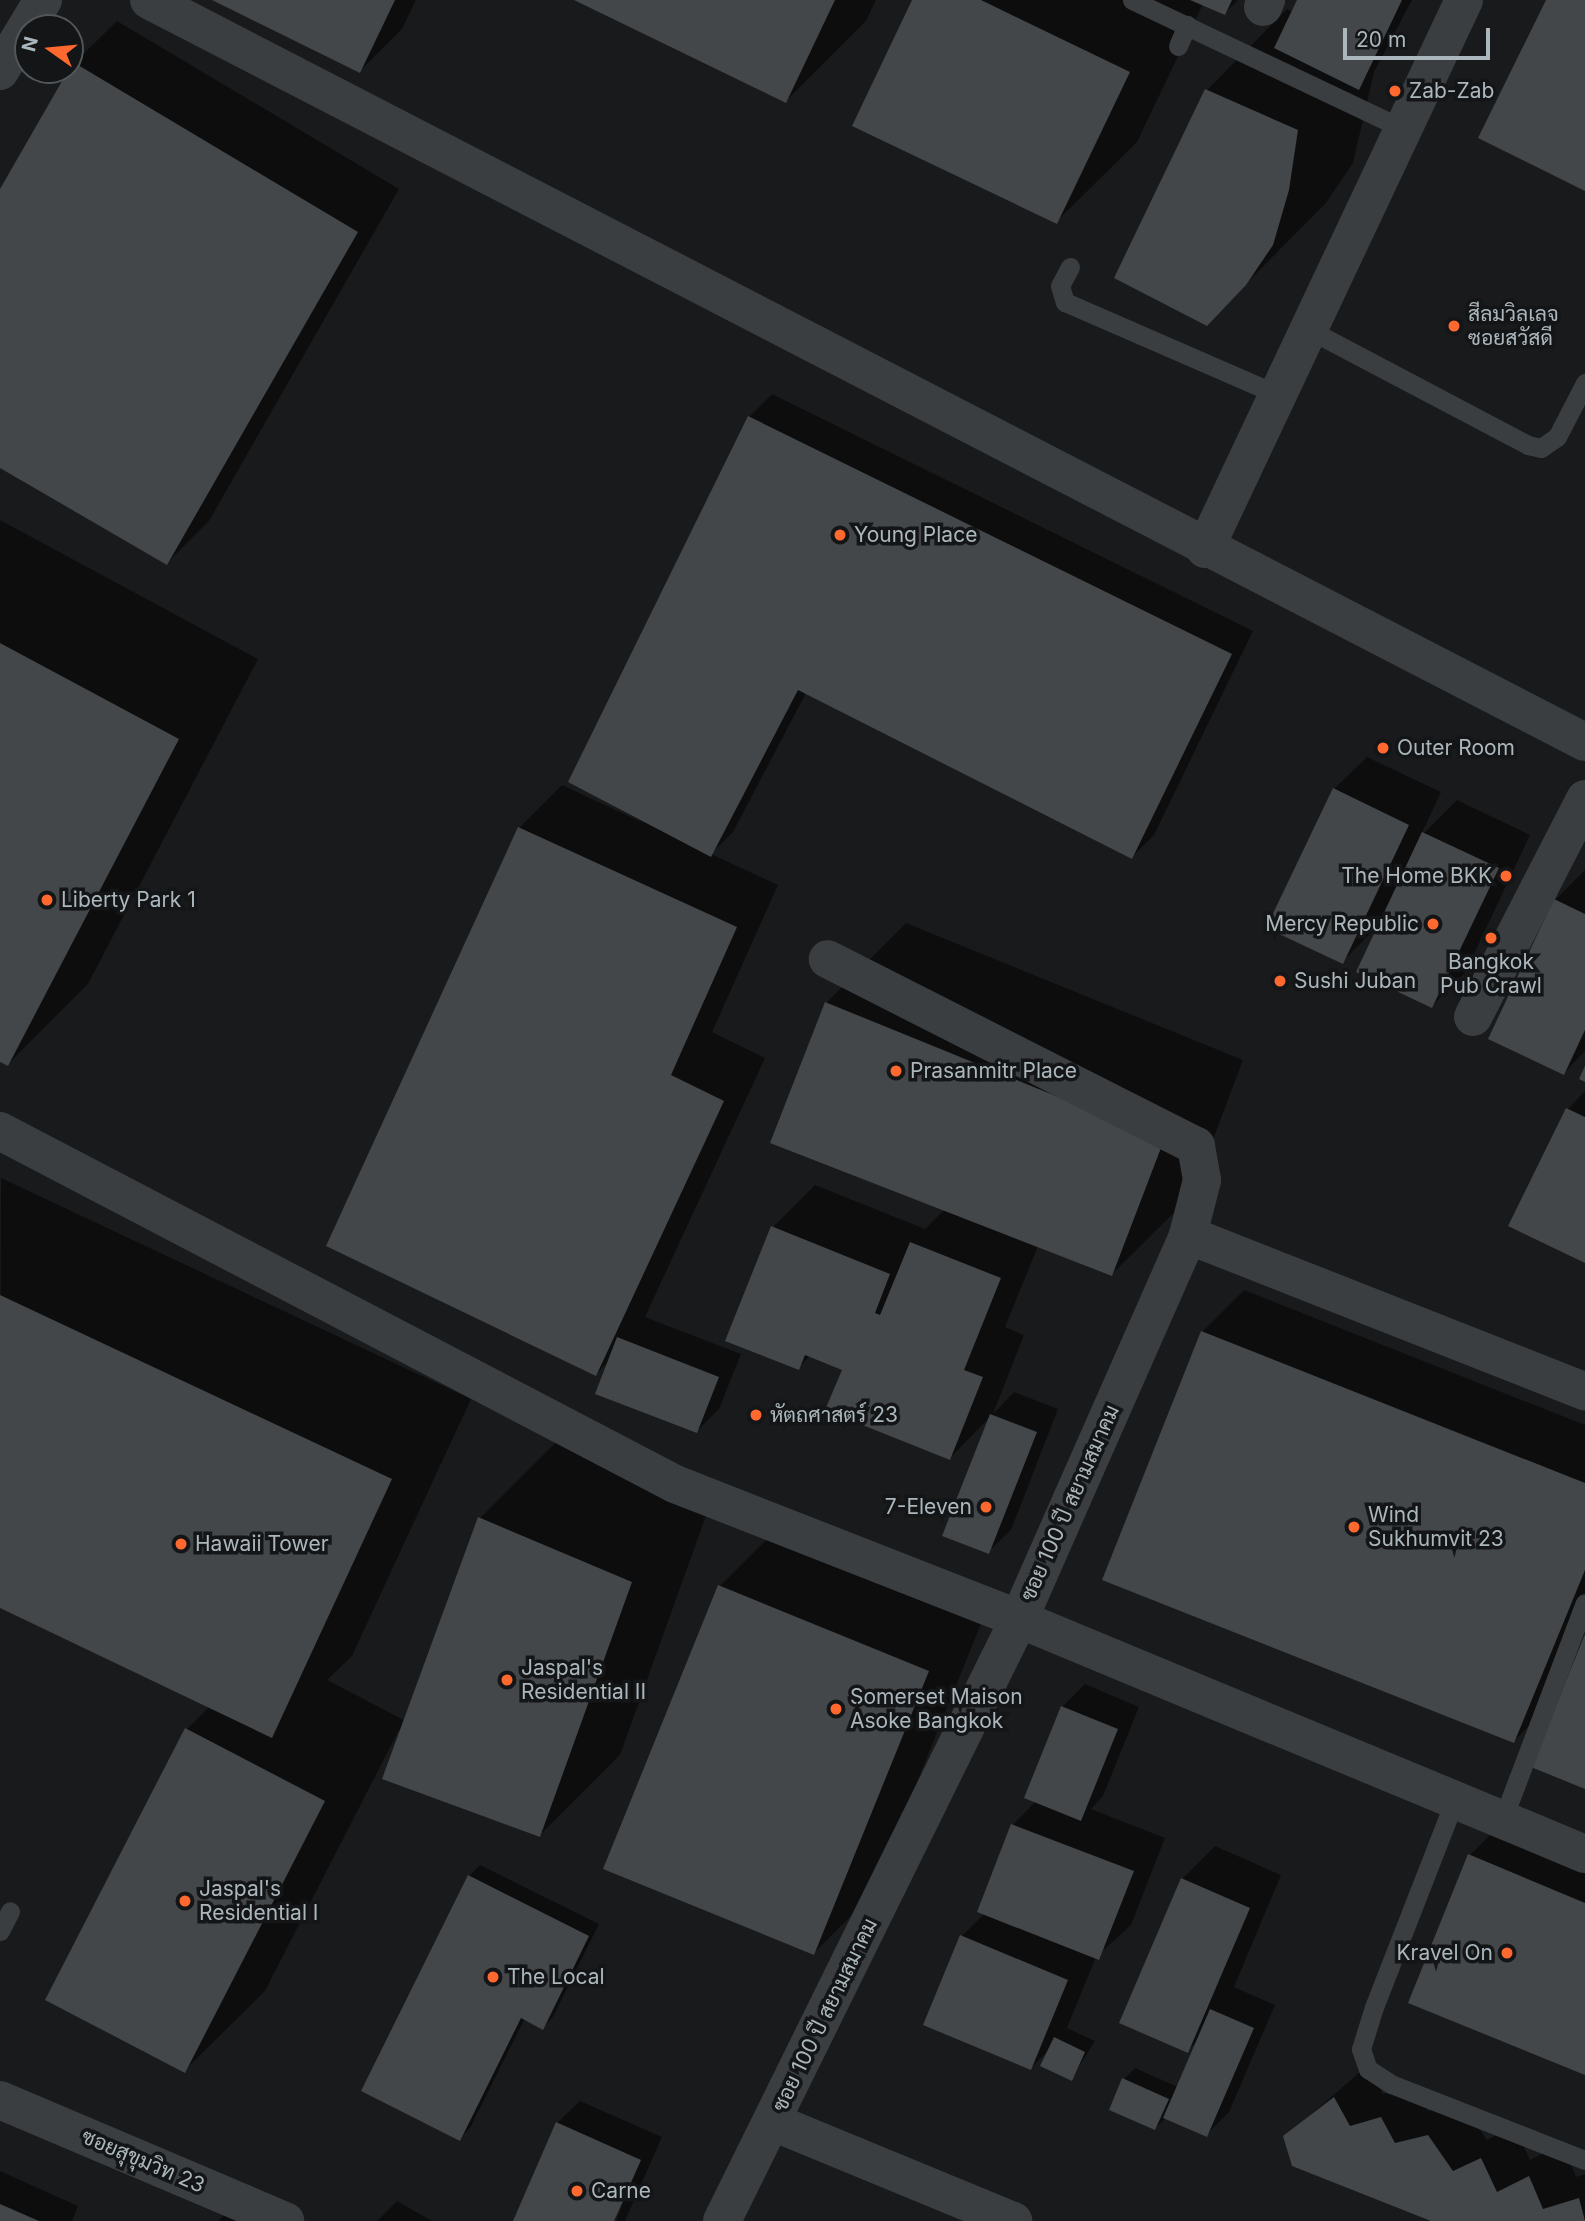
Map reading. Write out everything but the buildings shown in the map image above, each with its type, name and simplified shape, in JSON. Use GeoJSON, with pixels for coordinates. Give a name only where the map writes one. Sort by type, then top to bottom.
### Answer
{"type":"FeatureCollection","features":[{"type":"Feature","properties":{"kind":"street"},"geometry":{"type":"LineString","coordinates":[[0,71],[43,0]]}},
{"type":"Feature","properties":{"kind":"street"},"geometry":{"type":"LineString","coordinates":[[149,0],[1205,549],[1585,741]]}},
{"type":"Feature","properties":{"kind":"street"},"geometry":{"type":"LineString","coordinates":[[1205,549],[1464,0]]}},
{"type":"Feature","properties":{"kind":"street"},"geometry":{"type":"LineString","coordinates":[[1473,1017],[1585,799]]}},
{"type":"Feature","properties":{"kind":"street","name":"ซอย 100 ปี สยามสมาคม"},"geometry":{"type":"LineString","coordinates":[[722,2221],[1019,1619],[1188,1235],[1202,1180],[1196,1146],[828,960]]}},
{"type":"Feature","properties":{"kind":"street"},"geometry":{"type":"LineString","coordinates":[[0,1131],[675,1484],[1019,1619],[1454,1802],[1585,1854]]}},
{"type":"Feature","properties":{"kind":"street"},"geometry":{"type":"LineString","coordinates":[[1188,1235],[1585,1391]]}},
{"type":"Feature","properties":{"kind":"street","name":"ซอยสุขุมวิท 23"},"geometry":{"type":"LineString","coordinates":[[0,2100],[285,2221]]}},
{"type":"Feature","properties":{"kind":"street"},"geometry":{"type":"LineString","coordinates":[[773,2122],[1013,2221]]}},
{"type":"Feature","properties":{"kind":"lane"},"geometry":{"type":"LineString","coordinates":[[1132,0],[1402,128]]}},
{"type":"Feature","properties":{"kind":"lane"},"geometry":{"type":"LineString","coordinates":[[1178,46],[1187,25]]}},
{"type":"Feature","properties":{"kind":"lane"},"geometry":{"type":"LineString","coordinates":[[1070,268],[1060,286],[1065,302],[1277,394]]}},
{"type":"Feature","properties":{"kind":"lane"},"geometry":{"type":"LineString","coordinates":[[1308,329],[1528,445],[1541,447],[1557,437],[1585,383]]}},
{"type":"Feature","properties":{"kind":"lane"},"geometry":{"type":"LineString","coordinates":[[1503,1821],[1585,1603]]}},
{"type":"Feature","properties":{"kind":"lane"},"geometry":{"type":"LineString","coordinates":[[1454,1802],[1374,2007],[1361,2049],[1367,2069],[1391,2084],[1585,2160]]}},
{"type":"Feature","properties":{"kind":"lane"},"geometry":{"type":"LineString","coordinates":[[0,1931],[10,1911]]}},
{"type":"Feature","properties":{"kind":"place","name":"Zab-Zab"},"geometry":{"type":"Point","coordinates":[1395,91]}},
{"type":"Feature","properties":{"kind":"place","name":"สีลมวิลเลจ ซอยสวัสดี"},"geometry":{"type":"Point","coordinates":[1454,326]}},
{"type":"Feature","properties":{"kind":"place","name":"Young Place"},"geometry":{"type":"Point","coordinates":[840,535]}},
{"type":"Feature","properties":{"kind":"place","name":"Outer Room"},"geometry":{"type":"Point","coordinates":[1383,748]}},
{"type":"Feature","properties":{"kind":"place","name":"The Home BKK"},"geometry":{"type":"Point","coordinates":[1506,876]}},
{"type":"Feature","properties":{"kind":"place","name":"Liberty Park 1"},"geometry":{"type":"Point","coordinates":[47,900]}},
{"type":"Feature","properties":{"kind":"place","name":"Mercy Republic"},"geometry":{"type":"Point","coordinates":[1433,924]}},
{"type":"Feature","properties":{"kind":"place","name":"Bangkok Pub Crawl"},"geometry":{"type":"Point","coordinates":[1491,938]}},
{"type":"Feature","properties":{"kind":"place","name":"Sushi Juban"},"geometry":{"type":"Point","coordinates":[1280,981]}},
{"type":"Feature","properties":{"kind":"place","name":"Prasanmitr Place"},"geometry":{"type":"Point","coordinates":[896,1071]}},
{"type":"Feature","properties":{"kind":"place","name":"หัตถศาสตร์ 23"},"geometry":{"type":"Point","coordinates":[756,1415]}},
{"type":"Feature","properties":{"kind":"place","name":"7-Eleven"},"geometry":{"type":"Point","coordinates":[986,1507]}},
{"type":"Feature","properties":{"kind":"place","name":"Wind Sukhumvit 23"},"geometry":{"type":"Point","coordinates":[1354,1527]}},
{"type":"Feature","properties":{"kind":"place","name":"Hawaii Tower"},"geometry":{"type":"Point","coordinates":[181,1544]}},
{"type":"Feature","properties":{"kind":"place","name":"Jaspal's Residential II"},"geometry":{"type":"Point","coordinates":[507,1680]}},
{"type":"Feature","properties":{"kind":"place","name":"Somerset Maison Asoke Bangkok"},"geometry":{"type":"Point","coordinates":[836,1709]}},
{"type":"Feature","properties":{"kind":"place","name":"Jaspal's Residential I"},"geometry":{"type":"Point","coordinates":[185,1901]}},
{"type":"Feature","properties":{"kind":"place","name":"Kravel On"},"geometry":{"type":"Point","coordinates":[1507,1953]}},
{"type":"Feature","properties":{"kind":"place","name":"The Local"},"geometry":{"type":"Point","coordinates":[493,1977]}},
{"type":"Feature","properties":{"kind":"place","name":"Carne"},"geometry":{"type":"Point","coordinates":[577,2191]}}]}
